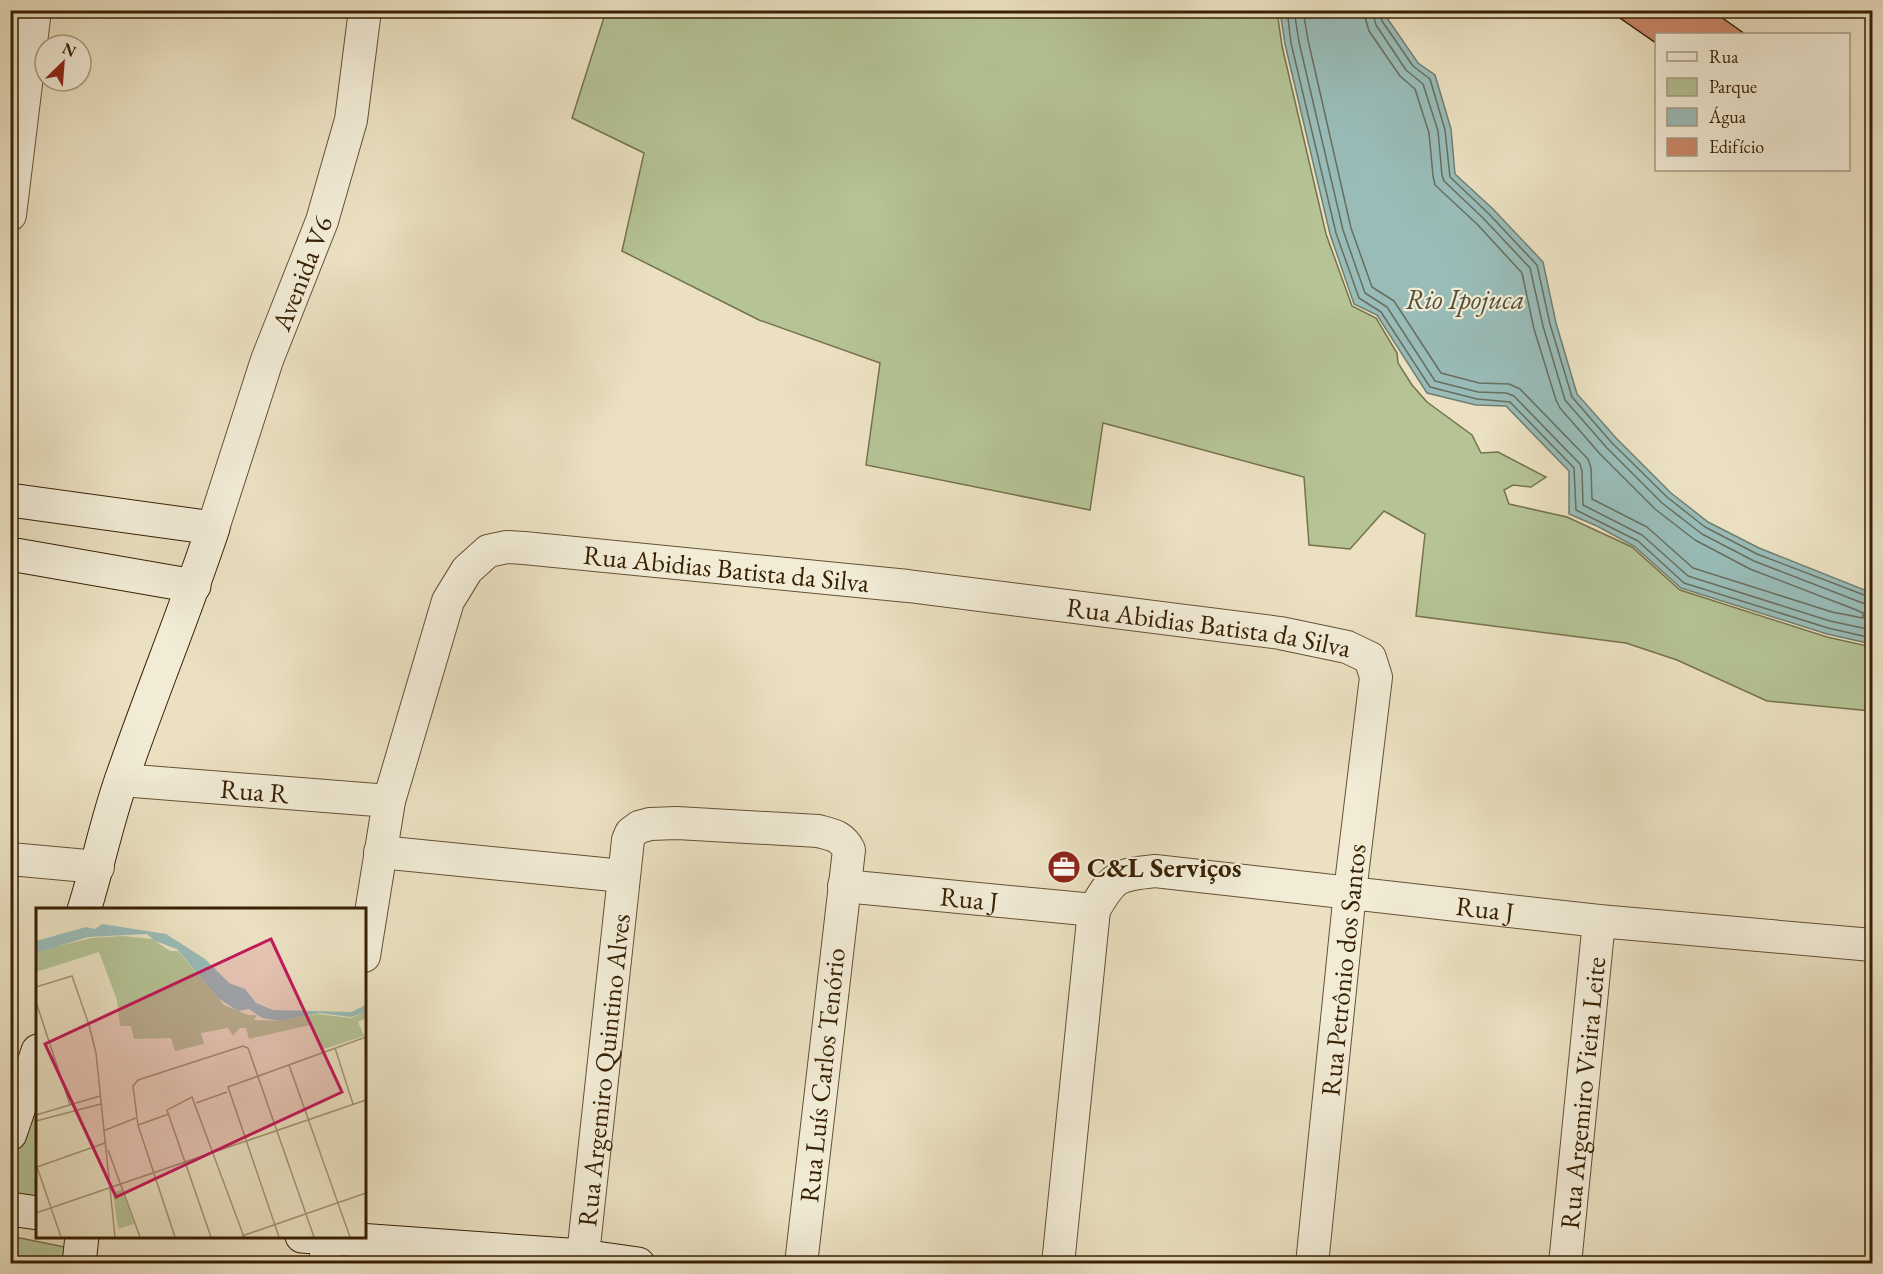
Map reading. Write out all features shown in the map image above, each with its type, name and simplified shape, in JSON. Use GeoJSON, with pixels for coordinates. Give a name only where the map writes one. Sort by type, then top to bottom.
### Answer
{"type":"FeatureCollection","features":[{"type":"Feature","properties":{"kind":"street"},"geometry":{"type":"LineString","coordinates":[[10,215],[35,10]]}},
{"type":"Feature","properties":{"kind":"street","name":"Avenida V6"},"geometry":{"type":"LineString","coordinates":[[213,528],[267,360],[322,221],[351,120],[365,10]]}},
{"type":"Feature","properties":{"kind":"street"},"geometry":{"type":"LineString","coordinates":[[10,500],[213,528],[194,586],[121,780],[98,867],[84,908]]}},
{"type":"Feature","properties":{"kind":"street","name":"Rua Abidias Batista da Silva"},"geometry":{"type":"LineString","coordinates":[[366,943],[388,801],[448,601],[467,570],[488,551],[507,547],[908,586],[1280,633],[1347,647],[1370,658],[1376,677]]}},
{"type":"Feature","properties":{"kind":"street"},"geometry":{"type":"LineString","coordinates":[[10,554],[194,586]]}},
{"type":"Feature","properties":{"kind":"street","name":"Rua Petrônio dos Santos"},"geometry":{"type":"LineString","coordinates":[[1312,1263],[1350,892],[1376,677]]}},
{"type":"Feature","properties":{"kind":"street","name":"Rua R"},"geometry":{"type":"LineString","coordinates":[[121,780],[388,801]]}},
{"type":"Feature","properties":{"kind":"street","name":"Rua Argemiro Quintino Alves"},"geometry":{"type":"LineString","coordinates":[[582,1260],[623,876],[631,833],[639,827],[650,824],[677,823],[818,831],[838,836],[849,850],[844,886]]}},
{"type":"Feature","properties":{"kind":"street"},"geometry":{"type":"LineString","coordinates":[[380,852],[623,876]]}},
{"type":"Feature","properties":{"kind":"street"},"geometry":{"type":"LineString","coordinates":[[10,859],[98,867]]}},
{"type":"Feature","properties":{"kind":"street"},"geometry":{"type":"LineString","coordinates":[[96,908],[98,867]]}},
{"type":"Feature","properties":{"kind":"street","name":"Rua J"},"geometry":{"type":"LineString","coordinates":[[844,886],[1100,900],[1116,880],[1126,874],[1155,871],[1599,921],[1872,945]]}},
{"type":"Feature","properties":{"kind":"street","name":"Rua Luís Carlos Tenório"},"geometry":{"type":"LineString","coordinates":[[801,1263],[844,886]]}},
{"type":"Feature","properties":{"kind":"street"},"geometry":{"type":"LineString","coordinates":[[1058,1263],[1100,900]]}},
{"type":"Feature","properties":{"kind":"street","name":"Rua Argemiro Vieira Leite"},"geometry":{"type":"LineString","coordinates":[[1565,1263],[1599,921]]}},
{"type":"Feature","properties":{"kind":"street"},"geometry":{"type":"LineString","coordinates":[[10,1134],[36,1058]]}},
{"type":"Feature","properties":{"kind":"street"},"geometry":{"type":"LineString","coordinates":[[10,1209],[36,1213]]}},
{"type":"Feature","properties":{"kind":"street"},"geometry":{"type":"LineString","coordinates":[[79,1263],[82,1238]]}},
{"type":"Feature","properties":{"kind":"street"},"geometry":{"type":"LineString","coordinates":[[321,1244],[638,1263]]}},
{"type":"Feature","properties":{"kind":"green space"},"geometry":{"type":"Polygon","coordinates":[[[606,11],[1277,11],[1282,46],[1326,234],[1352,306],[1376,318],[1397,353],[1398,363],[1412,385],[1427,402],[1472,435],[1481,453],[1498,452],[1546,477],[1531,487],[1513,485],[1504,490],[1509,504],[1567,517],[1632,547],[1680,590],[1827,637],[1872,647],[1872,713],[1871,711],[1767,701],[1677,660],[1626,643],[1416,616],[1425,534],[1384,511],[1350,549],[1309,545],[1304,477],[1103,423],[1090,510],[866,465],[880,363],[759,320],[622,251],[644,153],[572,118],[606,11]]]}},
{"type":"Feature","properties":{"kind":"green space"},"geometry":{"type":"Polygon","coordinates":[[[36,1091],[36,1201],[11,1196],[11,1164],[36,1091]]]}},
{"type":"Feature","properties":{"kind":"green space"},"geometry":{"type":"Polygon","coordinates":[[[10,1236],[65,1247],[63,1263],[11,1263],[10,1236]]]}},
{"type":"Feature","properties":{"kind":"water","name":"Rio Ipojuca"},"geometry":{"type":"Polygon","coordinates":[[[1280,11],[1385,11],[1387,18],[1418,63],[1435,75],[1451,129],[1455,174],[1493,209],[1543,262],[1556,323],[1577,394],[1616,438],[1671,493],[1708,522],[1759,548],[1872,593],[1872,644],[1827,634],[1681,588],[1634,546],[1569,514],[1569,471],[1506,406],[1476,405],[1427,393],[1377,315],[1354,304],[1330,234],[1285,44],[1280,11]]]}},
{"type":"Feature","properties":{"kind":"building"},"geometry":{"type":"Polygon","coordinates":[[[1625,10],[1711,10],[1744,33],[1655,33],[1655,42],[1620,18],[1625,10]]]}},
{"type":"Feature","properties":{"kind":"place","name":"C&L Serviços"},"geometry":{"type":"Point","coordinates":[1064,867]}}]}
